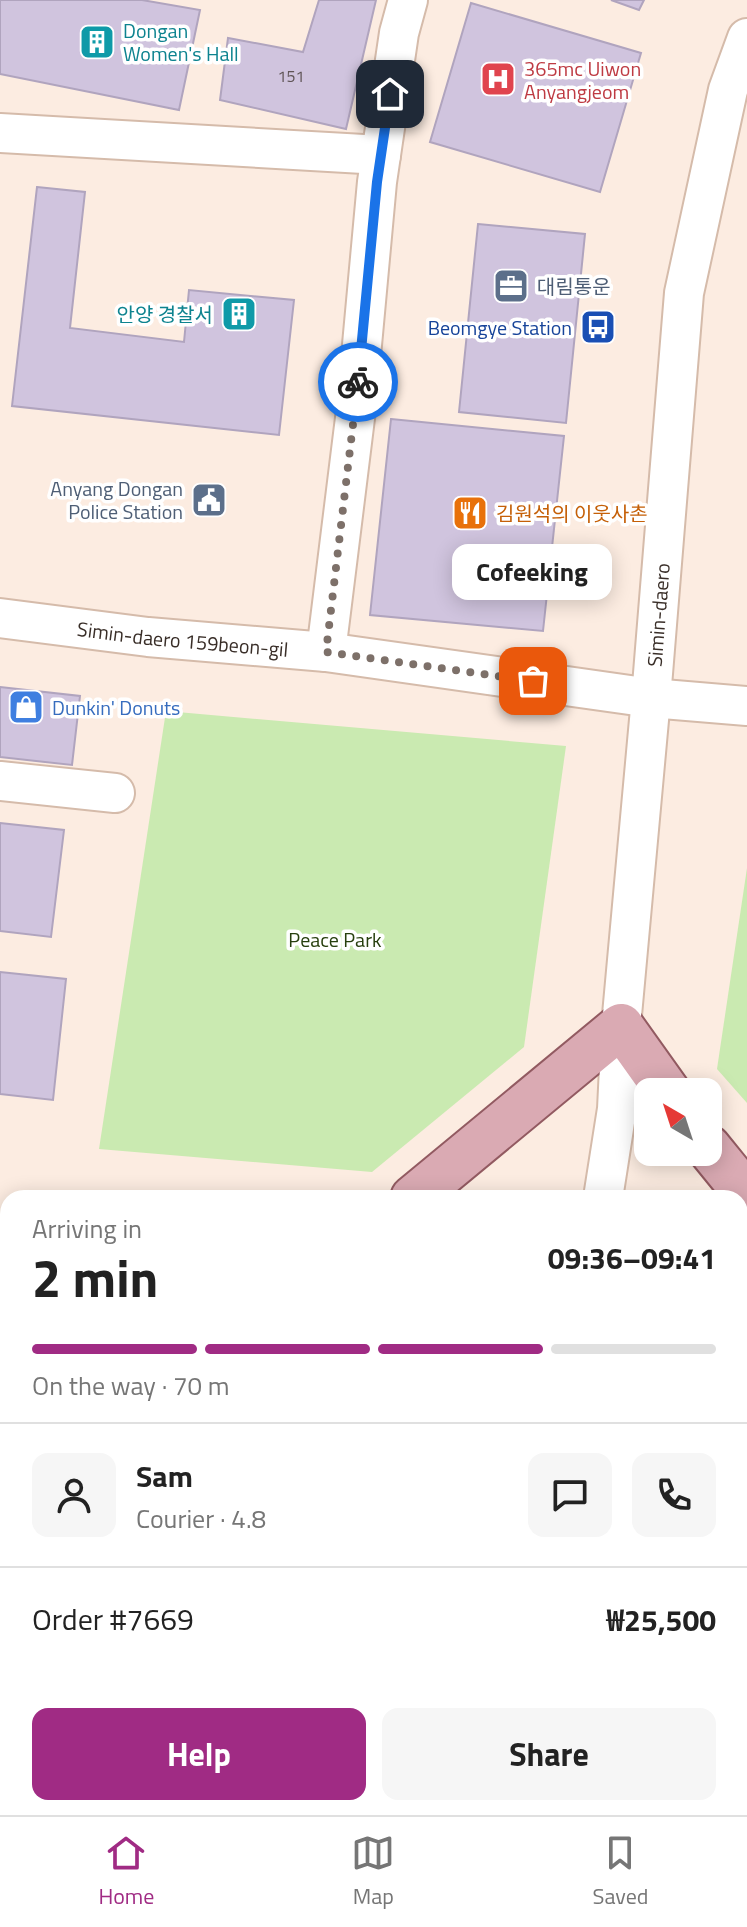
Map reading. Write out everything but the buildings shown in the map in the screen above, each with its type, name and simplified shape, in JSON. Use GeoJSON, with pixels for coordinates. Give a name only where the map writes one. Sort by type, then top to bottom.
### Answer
{"type":"FeatureCollection","features":[{"type":"Feature","properties":{"kind":"main road"},"geometry":{"type":"LineString","coordinates":[[423,1190],[621,1026],[658,1078]]}},
{"type":"Feature","properties":{"kind":"main road"},"geometry":{"type":"LineString","coordinates":[[722,1164],[743,1190]]}},
{"type":"Feature","properties":{"kind":"street"},"geometry":{"type":"LineString","coordinates":[[326,652],[356,410],[381,155],[399,33],[408,0]]}},
{"type":"Feature","properties":{"kind":"street","name":"Simin-daero"},"geometry":{"type":"LineString","coordinates":[[604,1190],[617,1109],[621,1026],[684,293],[728,90],[747,38]]}},
{"type":"Feature","properties":{"kind":"street"},"geometry":{"type":"LineString","coordinates":[[0,133],[381,155]]}},
{"type":"Feature","properties":{"kind":"street","name":"Simin-daero 159beon-gil"},"geometry":{"type":"LineString","coordinates":[[0,618],[148,637],[326,652],[651,698],[747,706]]}},
{"type":"Feature","properties":{"kind":"street"},"geometry":{"type":"LineString","coordinates":[[0,781],[115,793]]}},
{"type":"Feature","properties":{"kind":"green space","name":"Peace Park"},"geometry":{"type":"Polygon","coordinates":[[[166,711],[566,746],[524,1047],[372,1172],[99,1149],[166,711]]]}},
{"type":"Feature","properties":{"kind":"green space"},"geometry":{"type":"Polygon","coordinates":[[[747,868],[747,1103],[717,1069],[747,868]]]}},
{"type":"Feature","properties":{"kind":"way so far"},"geometry":{"type":"LineString","coordinates":[[358,382],[326,652],[533,681]]}},
{"type":"Feature","properties":{"kind":"place","name":"Dongan Women's Hall"},"geometry":{"type":"Point","coordinates":[97,42]}},
{"type":"Feature","properties":{"kind":"place","name":"365mc Uiwon Anyangjeom"},"geometry":{"type":"Point","coordinates":[498,79]}},
{"type":"Feature","properties":{"kind":"place","name":"대림통운"},"geometry":{"type":"Point","coordinates":[511,286]}},
{"type":"Feature","properties":{"kind":"place","name":"안양 경찰서"},"geometry":{"type":"Point","coordinates":[239,314]}},
{"type":"Feature","properties":{"kind":"place","name":"Beomgye Station"},"geometry":{"type":"Point","coordinates":[598,327]}},
{"type":"Feature","properties":{"kind":"place","name":"Anyang Dongan Police Station"},"geometry":{"type":"Point","coordinates":[209,500]}},
{"type":"Feature","properties":{"kind":"place","name":"김원석의 이웃사촌"},"geometry":{"type":"Point","coordinates":[470,513]}},
{"type":"Feature","properties":{"kind":"place","name":"Cofeeking"},"geometry":{"type":"Point","coordinates":[533,681]}},
{"type":"Feature","properties":{"kind":"place","name":"Dunkin' Donuts"},"geometry":{"type":"Point","coordinates":[26,707]}},
{"type":"Feature","properties":{"kind":"route"},"geometry":{"type":"LineString","coordinates":[[358,382],[377,182],[390,94]]}}]}
